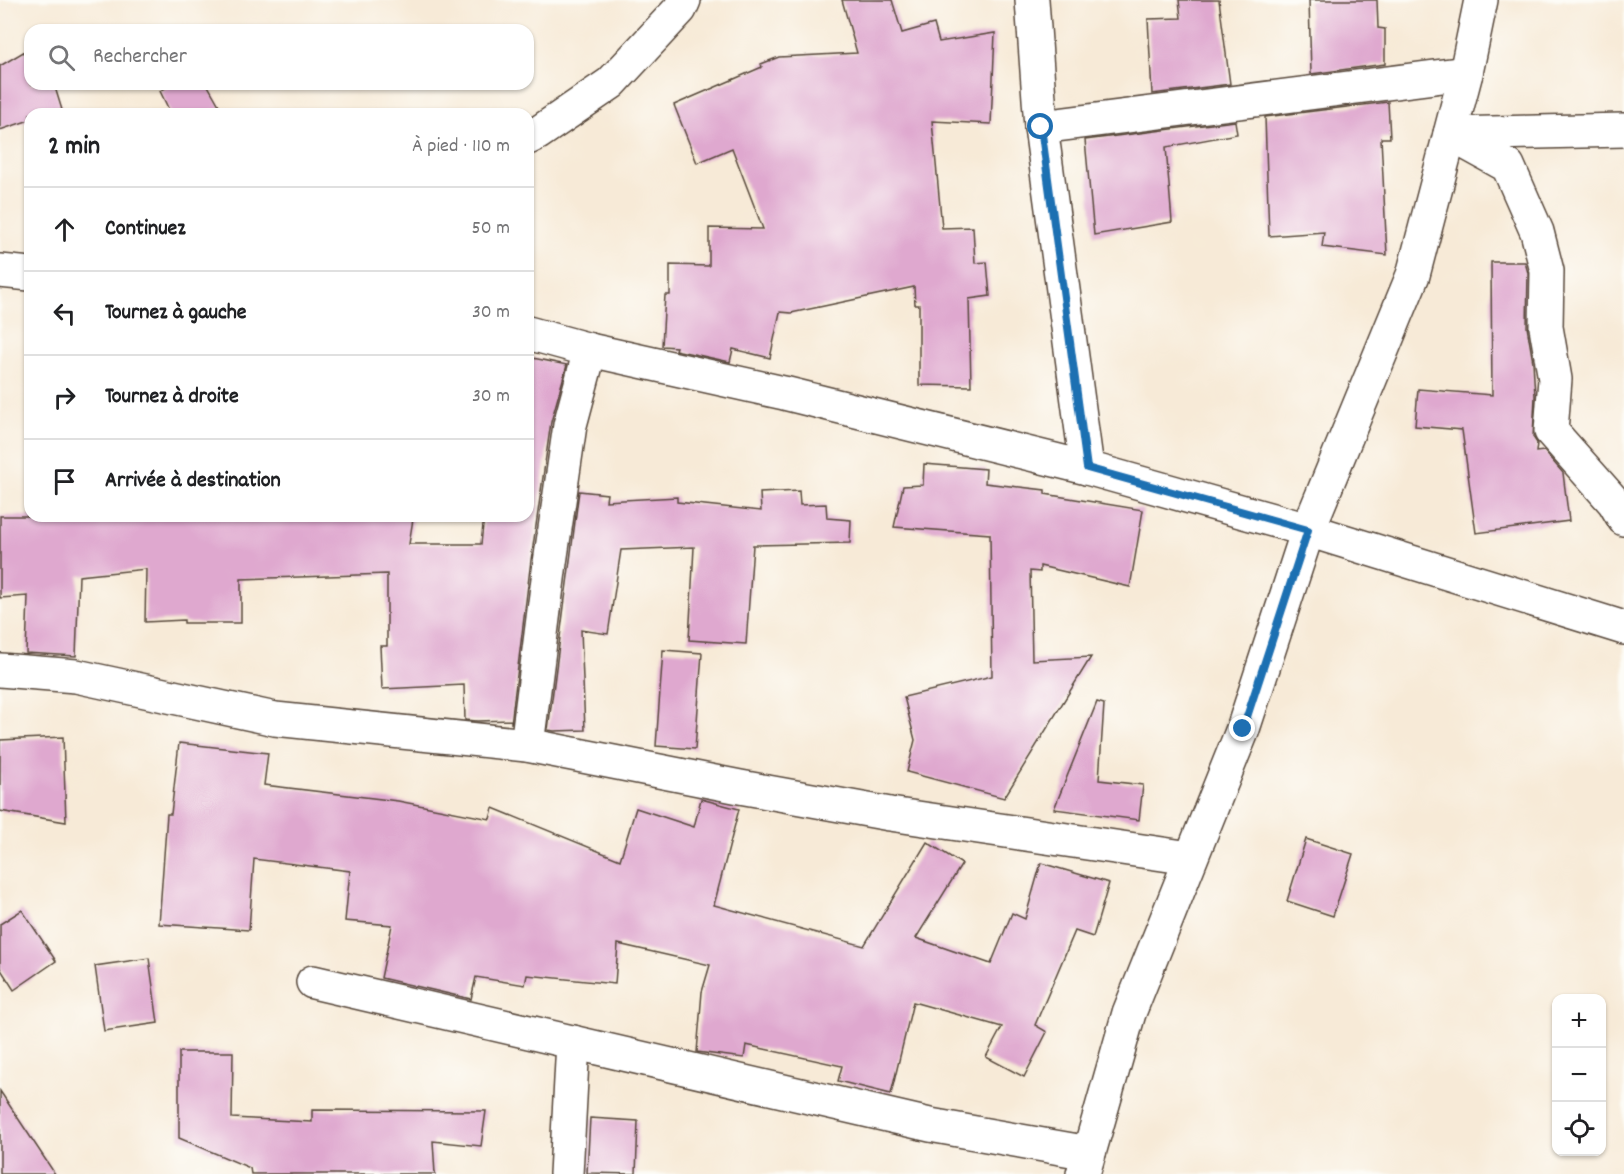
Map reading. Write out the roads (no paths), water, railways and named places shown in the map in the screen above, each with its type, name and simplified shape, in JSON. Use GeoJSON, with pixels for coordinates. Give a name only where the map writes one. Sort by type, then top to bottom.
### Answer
{"type":"FeatureCollection","features":[{"type":"Feature","properties":{"kind":"street"},"geometry":{"type":"LineString","coordinates":[[534,136],[611,83],[680,9],[684,0]]}},
{"type":"Feature","properties":{"kind":"street"},"geometry":{"type":"LineString","coordinates":[[1032,0],[1041,127],[1087,468]]}},
{"type":"Feature","properties":{"kind":"street"},"geometry":{"type":"LineString","coordinates":[[313,982],[1086,1163],[1129,1013],[1243,729],[1308,530],[1413,275],[1466,73],[1481,0]]}},
{"type":"Feature","properties":{"kind":"street"},"geometry":{"type":"LineString","coordinates":[[1041,127],[1466,73]]}},
{"type":"Feature","properties":{"kind":"street"},"geometry":{"type":"LineString","coordinates":[[1450,135],[1624,130]]}},
{"type":"Feature","properties":{"kind":"street"},"geometry":{"type":"LineString","coordinates":[[1450,135],[1508,166],[1537,232],[1547,271],[1546,327],[1555,380],[1551,431],[1614,502],[1624,519]]}},
{"type":"Feature","properties":{"kind":"street"},"geometry":{"type":"LineString","coordinates":[[0,271],[24,273]]}},
{"type":"Feature","properties":{"kind":"street"},"geometry":{"type":"LineString","coordinates":[[534,335],[590,350],[784,393],[1087,468],[1308,530],[1624,628]]}},
{"type":"Feature","properties":{"kind":"street"},"geometry":{"type":"LineString","coordinates":[[527,745],[570,425],[590,350]]}},
{"type":"Feature","properties":{"kind":"street"},"geometry":{"type":"LineString","coordinates":[[0,670],[76,676],[275,718],[527,745],[890,814],[1190,858]]}},
{"type":"Feature","properties":{"kind":"street"},"geometry":{"type":"LineString","coordinates":[[566,1174],[573,1042]]}}]}
